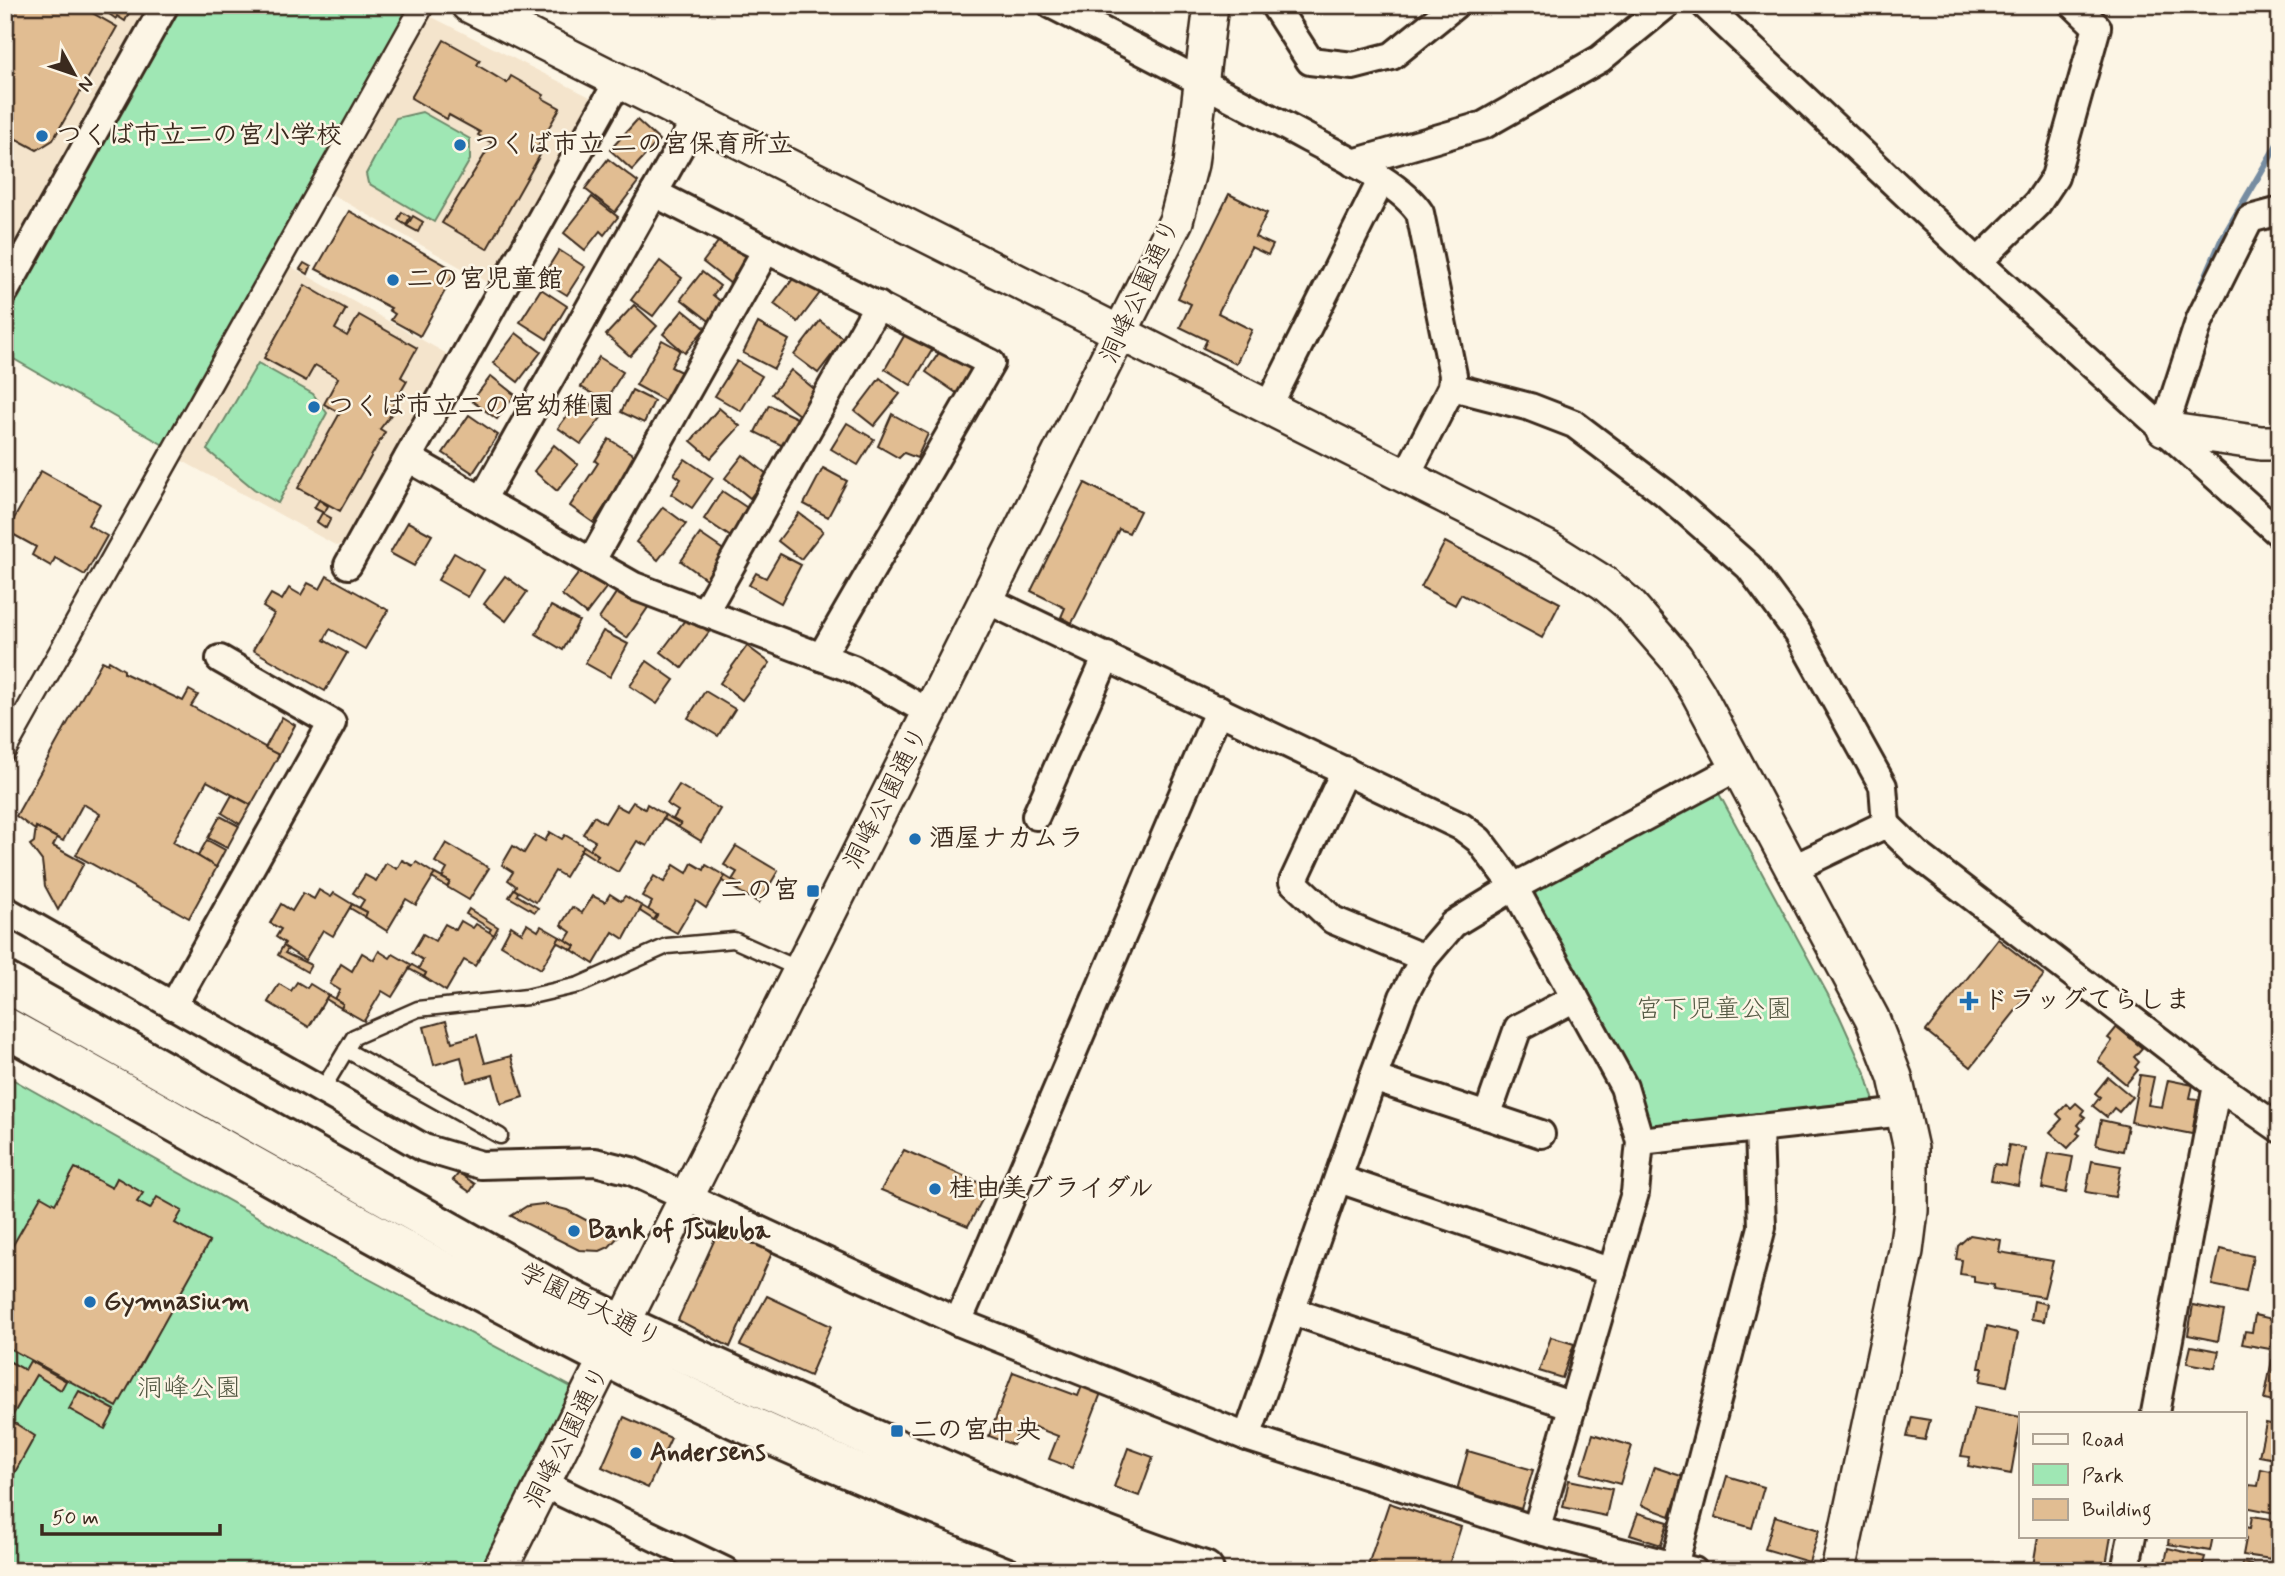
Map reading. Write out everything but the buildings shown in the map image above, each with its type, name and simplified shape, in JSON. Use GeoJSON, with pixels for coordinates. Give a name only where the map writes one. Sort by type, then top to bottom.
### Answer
{"type":"FeatureCollection","features":[{"type":"Feature","properties":{"kind":"main road","name":"学園西大通り"},"geometry":{"type":"LineString","coordinates":[[5,982],[562,1295],[616,1342],[1150,1553],[1204,1571]]}},
{"type":"Feature","properties":{"kind":"main road","name":"学園西大通り"},"geometry":{"type":"LineString","coordinates":[[5,1027],[892,1487],[1100,1571]]}},
{"type":"Feature","properties":{"kind":"street"},"geometry":{"type":"LineString","coordinates":[[5,290],[165,5]]}},
{"type":"Feature","properties":{"kind":"street"},"geometry":{"type":"LineString","coordinates":[[5,750],[423,5]]}},
{"type":"Feature","properties":{"kind":"street"},"geometry":{"type":"LineString","coordinates":[[468,5],[1550,549],[1604,583],[1629,604],[1676,658],[1738,767],[1872,1018],[1895,1077],[1904,1112],[1913,1180],[1906,1251],[1838,1571]]}},
{"type":"Feature","properties":{"kind":"street"},"geometry":{"type":"LineString","coordinates":[[1052,5],[1202,81],[1353,163],[1413,201],[1420,213],[1453,375],[1452,387],[1405,476]]}},
{"type":"Feature","properties":{"kind":"street","name":"洞峰公園通り"},"geometry":{"type":"LineString","coordinates":[[499,1571],[1176,221],[1185,192],[1211,5]]}},
{"type":"Feature","properties":{"kind":"street"},"geometry":{"type":"LineString","coordinates":[[1274,5],[1310,61],[1353,66],[1392,56],[1455,5]]}},
{"type":"Feature","properties":{"kind":"street"},"geometry":{"type":"LineString","coordinates":[[1353,163],[1484,125],[1600,59],[1666,5]]}},
{"type":"Feature","properties":{"kind":"street"},"geometry":{"type":"LineString","coordinates":[[1705,5],[1979,262],[2280,534]]}},
{"type":"Feature","properties":{"kind":"street"},"geometry":{"type":"LineString","coordinates":[[1979,262],[2037,204],[2055,177],[2097,27],[2074,5]]}},
{"type":"Feature","properties":{"kind":"street"},"geometry":{"type":"LineString","coordinates":[[348,565],[618,81]]}},
{"type":"Feature","properties":{"kind":"street"},"geometry":{"type":"LineString","coordinates":[[482,500],[695,120]]}},
{"type":"Feature","properties":{"kind":"street"},"geometry":{"type":"LineString","coordinates":[[1268,407],[1381,181]]}},
{"type":"Feature","properties":{"kind":"street"},"geometry":{"type":"LineString","coordinates":[[654,193],[991,363],[821,657]]}},
{"type":"Feature","properties":{"kind":"street"},"geometry":{"type":"LineString","coordinates":[[2164,429],[2200,318],[2250,219],[2280,211]]}},
{"type":"Feature","properties":{"kind":"street"},"geometry":{"type":"LineString","coordinates":[[591,562],[766,250]]}},
{"type":"Feature","properties":{"kind":"street"},"geometry":{"type":"LineString","coordinates":[[704,613],[878,305]]}},
{"type":"Feature","properties":{"kind":"street"},"geometry":{"type":"LineString","coordinates":[[1452,387],[1530,407],[1574,424],[1665,493],[1749,567],[1798,632],[1883,786],[1886,824],[1917,854],[2217,1085],[2280,1129]]}},
{"type":"Feature","properties":{"kind":"street"},"geometry":{"type":"LineString","coordinates":[[2164,429],[2280,443]]}},
{"type":"Feature","properties":{"kind":"street"},"geometry":{"type":"LineString","coordinates":[[408,458],[634,586],[853,669],[930,713]]}},
{"type":"Feature","properties":{"kind":"street"},"geometry":{"type":"LineString","coordinates":[[987,600],[1462,827],[1479,840],[1514,887],[1624,1087],[1640,1141],[1635,1193],[1536,1530]]}},
{"type":"Feature","properties":{"kind":"street"},"geometry":{"type":"LineString","coordinates":[[1036,816],[1107,656]]}},
{"type":"Feature","properties":{"kind":"street"},"geometry":{"type":"LineString","coordinates":[[173,1006],[332,723],[220,659]]}},
{"type":"Feature","properties":{"kind":"street"},"geometry":{"type":"LineString","coordinates":[[958,1322],[1219,709]]}},
{"type":"Feature","properties":{"kind":"street"},"geometry":{"type":"LineString","coordinates":[[1247,1437],[1373,1078],[1403,997],[1424,958],[1453,924],[1514,887],[1738,767]]}},
{"type":"Feature","properties":{"kind":"street"},"geometry":{"type":"LineString","coordinates":[[1345,769],[1293,882],[1333,920],[1424,958]]}},
{"type":"Feature","properties":{"kind":"street"},"geometry":{"type":"LineString","coordinates":[[1792,869],[1886,824]]}},
{"type":"Feature","properties":{"kind":"street"},"geometry":{"type":"LineString","coordinates":[[5,911],[424,1148],[481,1165],[595,1161],[631,1171],[958,1322],[1247,1437],[1536,1530],[1684,1568],[1762,1227],[1759,1128]]}},
{"type":"Feature","properties":{"kind":"street"},"geometry":{"type":"LineString","coordinates":[[1487,1116],[1518,1028],[1575,998]]}},
{"type":"Feature","properties":{"kind":"street"},"geometry":{"type":"LineString","coordinates":[[1373,1078],[1541,1134]]}},
{"type":"Feature","properties":{"kind":"street"},"geometry":{"type":"LineString","coordinates":[[2155,1412],[2217,1085]]}},
{"type":"Feature","properties":{"kind":"street"},"geometry":{"type":"LineString","coordinates":[[1640,1141],[1904,1112]]}},
{"type":"Feature","properties":{"kind":"street"},"geometry":{"type":"LineString","coordinates":[[1339,1179],[1612,1272]]}},
{"type":"Feature","properties":{"kind":"street"},"geometry":{"type":"LineString","coordinates":[[1292,1311],[1573,1406]]}},
{"type":"Feature","properties":{"kind":"street"},"geometry":{"type":"LineString","coordinates":[[544,1484],[725,1571]]}},
{"type":"Feature","properties":{"kind":"street"},"geometry":{"type":"LineString","coordinates":[[2125,1571],[2132,1538]]}},
{"type":"Feature","properties":{"kind":"lane"},"geometry":{"type":"LineString","coordinates":[[322,1090],[354,1037],[418,1009],[527,997],[579,985],[677,943],[734,940],[802,970]]}},
{"type":"Feature","properties":{"kind":"lane"},"geometry":{"type":"LineString","coordinates":[[346,1050],[500,1136]]}},
{"type":"Feature","properties":{"kind":"shaded area","name":"つくば市立二の宮小学校"},"geometry":{"type":"Polygon","coordinates":[[[5,5],[154,5],[5,266],[5,5]]]}},
{"type":"Feature","properties":{"kind":"shaded area","name":"つくば市立 二の宮保育所立"},"geometry":{"type":"Polygon","coordinates":[[[424,13],[596,100],[490,284],[326,191],[424,13]]]}},
{"type":"Feature","properties":{"kind":"shaded area","name":"つくば市立二の宮幼稚園"},"geometry":{"type":"Polygon","coordinates":[[[288,265],[449,355],[343,543],[337,546],[179,459],[288,265]]]}},
{"type":"Feature","properties":{"kind":"green space"},"geometry":{"type":"Polygon","coordinates":[[[178,5],[408,5],[415,9],[167,447],[5,354],[5,312],[178,5]]]}},
{"type":"Feature","properties":{"kind":"green space"},"geometry":{"type":"Polygon","coordinates":[[[422,112],[470,139],[470,160],[434,222],[368,183],[366,174],[396,118],[422,112]]]}},
{"type":"Feature","properties":{"kind":"green space"},"geometry":{"type":"Polygon","coordinates":[[[258,363],[313,394],[327,413],[278,503],[254,489],[207,450],[258,363]]]}},
{"type":"Feature","properties":{"kind":"green space","name":"宮下児童公園"},"geometry":{"type":"Polygon","coordinates":[[[1717,790],[1839,1015],[1867,1077],[1875,1105],[1653,1130],[1643,1121],[1535,899],[1536,888],[1717,790]]]}},
{"type":"Feature","properties":{"kind":"green space","name":"洞峰公園"},"geometry":{"type":"Polygon","coordinates":[[[5,1075],[354,1271],[577,1390],[485,1571],[5,1571],[5,1075]]]}},
{"type":"Feature","properties":{"kind":"waterway"},"geometry":{"type":"LineString","coordinates":[[2198,295],[2222,239],[2280,140]]}},
{"type":"Feature","properties":{"kind":"place","name":"つくば市立二の宮小学校"},"geometry":{"type":"Point","coordinates":[42,136]}},
{"type":"Feature","properties":{"kind":"place","name":"つくば市立 二の宮保育所立"},"geometry":{"type":"Point","coordinates":[460,145]}},
{"type":"Feature","properties":{"kind":"place","name":"二の宮児童館"},"geometry":{"type":"Point","coordinates":[393,280]}},
{"type":"Feature","properties":{"kind":"place","name":"つくば市立二の宮幼稚園"},"geometry":{"type":"Point","coordinates":[314,407]}},
{"type":"Feature","properties":{"kind":"place","name":"酒屋ナカムラ"},"geometry":{"type":"Point","coordinates":[915,839]}},
{"type":"Feature","properties":{"kind":"place","name":"二の宮"},"geometry":{"type":"Point","coordinates":[813,891]}},
{"type":"Feature","properties":{"kind":"place","name":"ドラッグてらしま"},"geometry":{"type":"Point","coordinates":[1969,1001]}},
{"type":"Feature","properties":{"kind":"place","name":"桂由美ブライダル"},"geometry":{"type":"Point","coordinates":[935,1189]}},
{"type":"Feature","properties":{"kind":"place","name":"Bank of Tsukuba"},"geometry":{"type":"Point","coordinates":[574,1231]}},
{"type":"Feature","properties":{"kind":"place","name":"Gymnasium"},"geometry":{"type":"Point","coordinates":[90,1302]}},
{"type":"Feature","properties":{"kind":"place","name":"二の宮中央"},"geometry":{"type":"Point","coordinates":[897,1431]}},
{"type":"Feature","properties":{"kind":"place","name":"Andersens"},"geometry":{"type":"Point","coordinates":[636,1453]}}]}
